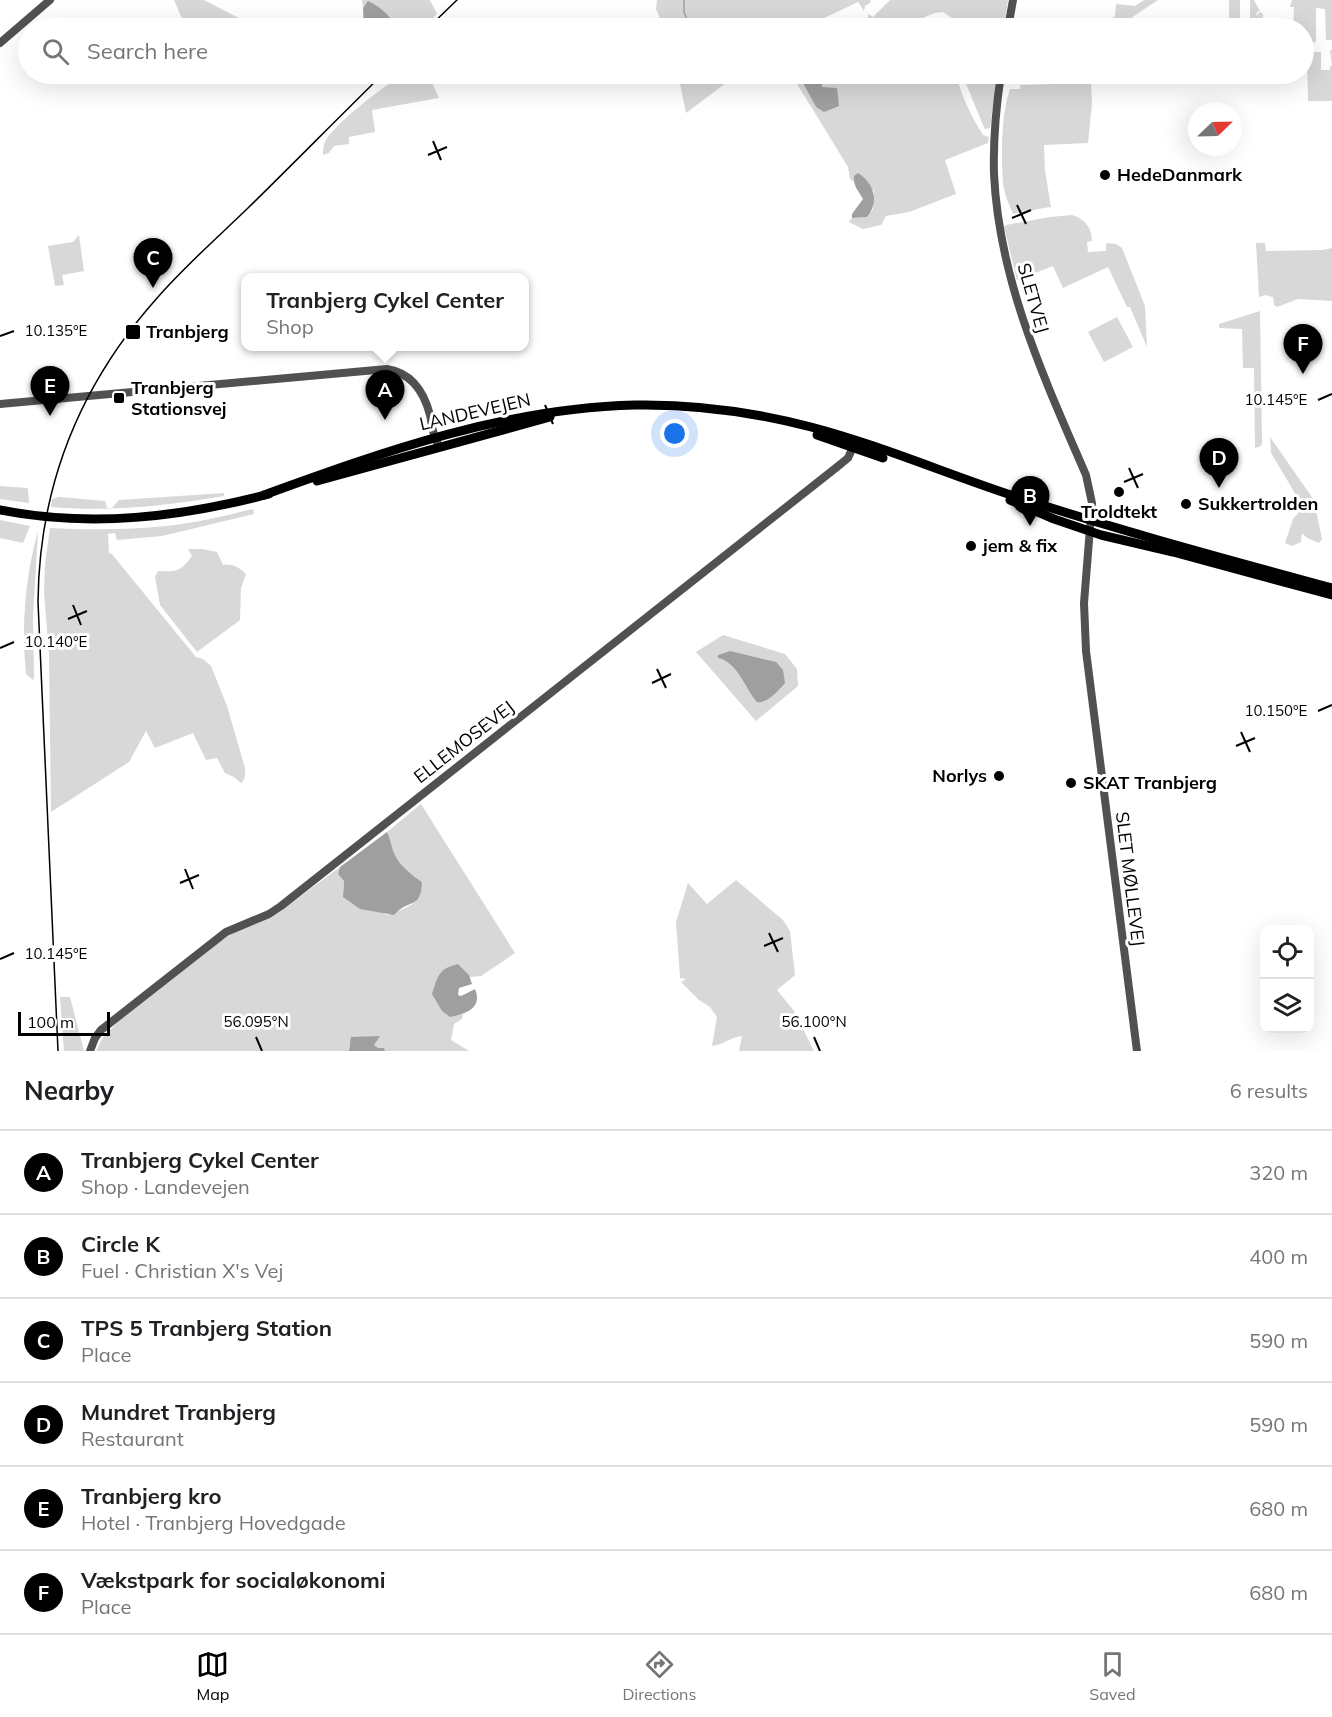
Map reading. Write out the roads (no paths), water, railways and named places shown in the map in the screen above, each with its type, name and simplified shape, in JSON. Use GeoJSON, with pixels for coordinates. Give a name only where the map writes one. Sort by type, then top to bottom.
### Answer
{"type":"FeatureCollection","features":[{"type":"Feature","properties":{"kind":"main road","name":"LANDEVEJEN"},"geometry":{"type":"LineString","coordinates":[[264,495],[437,436],[530,415],[593,408],[635,405],[685,406],[729,411],[769,418],[854,444]]}},
{"type":"Feature","properties":{"kind":"main road","name":"LANDEVEJEN"},"geometry":{"type":"LineString","coordinates":[[0,510],[59,518],[108,519],[160,516],[212,508],[514,426],[593,408]]}},
{"type":"Feature","properties":{"kind":"main road"},"geometry":{"type":"LineString","coordinates":[[854,444],[1091,520],[1332,588]]}},
{"type":"Feature","properties":{"kind":"main road"},"geometry":{"type":"LineString","coordinates":[[854,444],[1090,532],[1332,595]]}},
{"type":"Feature","properties":{"kind":"street"},"geometry":{"type":"LineString","coordinates":[[29,18],[50,0]]}},
{"type":"Feature","properties":{"kind":"street"},"geometry":{"type":"LineString","coordinates":[[1010,18],[1013,0]]}},
{"type":"Feature","properties":{"kind":"street"},"geometry":{"type":"LineString","coordinates":[[0,43],[18,28]]}},
{"type":"Feature","properties":{"kind":"street","name":"SLETVEJ"},"geometry":{"type":"LineString","coordinates":[[1000,84],[994,153],[1001,237],[1022,318],[1036,358],[1086,475],[1091,495],[1090,532]]}},
{"type":"Feature","properties":{"kind":"street"},"geometry":{"type":"LineString","coordinates":[[0,404],[387,369],[401,373],[423,394],[430,417],[437,428],[440,447]]}},
{"type":"Feature","properties":{"kind":"street","name":"ELLEMOSEVEJ"},"geometry":{"type":"LineString","coordinates":[[90,1051],[101,1030],[202,949],[235,927],[269,914],[281,906],[837,467],[848,458],[854,444]]}},
{"type":"Feature","properties":{"kind":"street","name":"SLET MØLLEVEJ"},"geometry":{"type":"LineString","coordinates":[[1090,532],[1084,603],[1086,651],[1137,1051]]}},
{"type":"Feature","properties":{"kind":"waterway"},"geometry":{"type":"LineString","coordinates":[[684,0],[686,18]]}},
{"type":"Feature","properties":{"kind":"tram line"},"geometry":{"type":"LineString","coordinates":[[438,18],[457,0]]}},
{"type":"Feature","properties":{"kind":"tram line"},"geometry":{"type":"LineString","coordinates":[[58,1051],[38,602],[40,559],[46,517],[56,477],[69,438],[86,401],[106,365],[130,330],[180,274],[373,84]]}},
{"type":"Feature","properties":{"kind":"place","name":"HedeDanmark"},"geometry":{"type":"Point","coordinates":[1105,175]}},
{"type":"Feature","properties":{"kind":"place","name":"TPS 5 Tranbjerg Station"},"geometry":{"type":"Point","coordinates":[153,288]}},
{"type":"Feature","properties":{"kind":"place","name":"Tranbjerg"},"geometry":{"type":"Point","coordinates":[133,332]}},
{"type":"Feature","properties":{"kind":"place","name":"Vækstpark for socialøkonomi"},"geometry":{"type":"Point","coordinates":[1303,374]}},
{"type":"Feature","properties":{"kind":"place","name":"Tranbjerg Stationsvej"},"geometry":{"type":"Point","coordinates":[119,398]}},
{"type":"Feature","properties":{"kind":"place","name":"Tranbjerg kro"},"geometry":{"type":"Point","coordinates":[50,416]}},
{"type":"Feature","properties":{"kind":"place","name":"Tranbjerg Cykel Center"},"geometry":{"type":"Point","coordinates":[385,420]}},
{"type":"Feature","properties":{"kind":"place","name":"Mundret Tranbjerg"},"geometry":{"type":"Point","coordinates":[1219,488]}},
{"type":"Feature","properties":{"kind":"place","name":"Troldtekt"},"geometry":{"type":"Point","coordinates":[1119,492]}},
{"type":"Feature","properties":{"kind":"place","name":"Sukkertrolden"},"geometry":{"type":"Point","coordinates":[1186,504]}},
{"type":"Feature","properties":{"kind":"place","name":"Circle K"},"geometry":{"type":"Point","coordinates":[1030,526]}},
{"type":"Feature","properties":{"kind":"place","name":"jem & fix"},"geometry":{"type":"Point","coordinates":[971,546]}},
{"type":"Feature","properties":{"kind":"place","name":"Norlys"},"geometry":{"type":"Point","coordinates":[999,776]}},
{"type":"Feature","properties":{"kind":"place","name":"SKAT Tranbjerg"},"geometry":{"type":"Point","coordinates":[1071,783]}}]}
